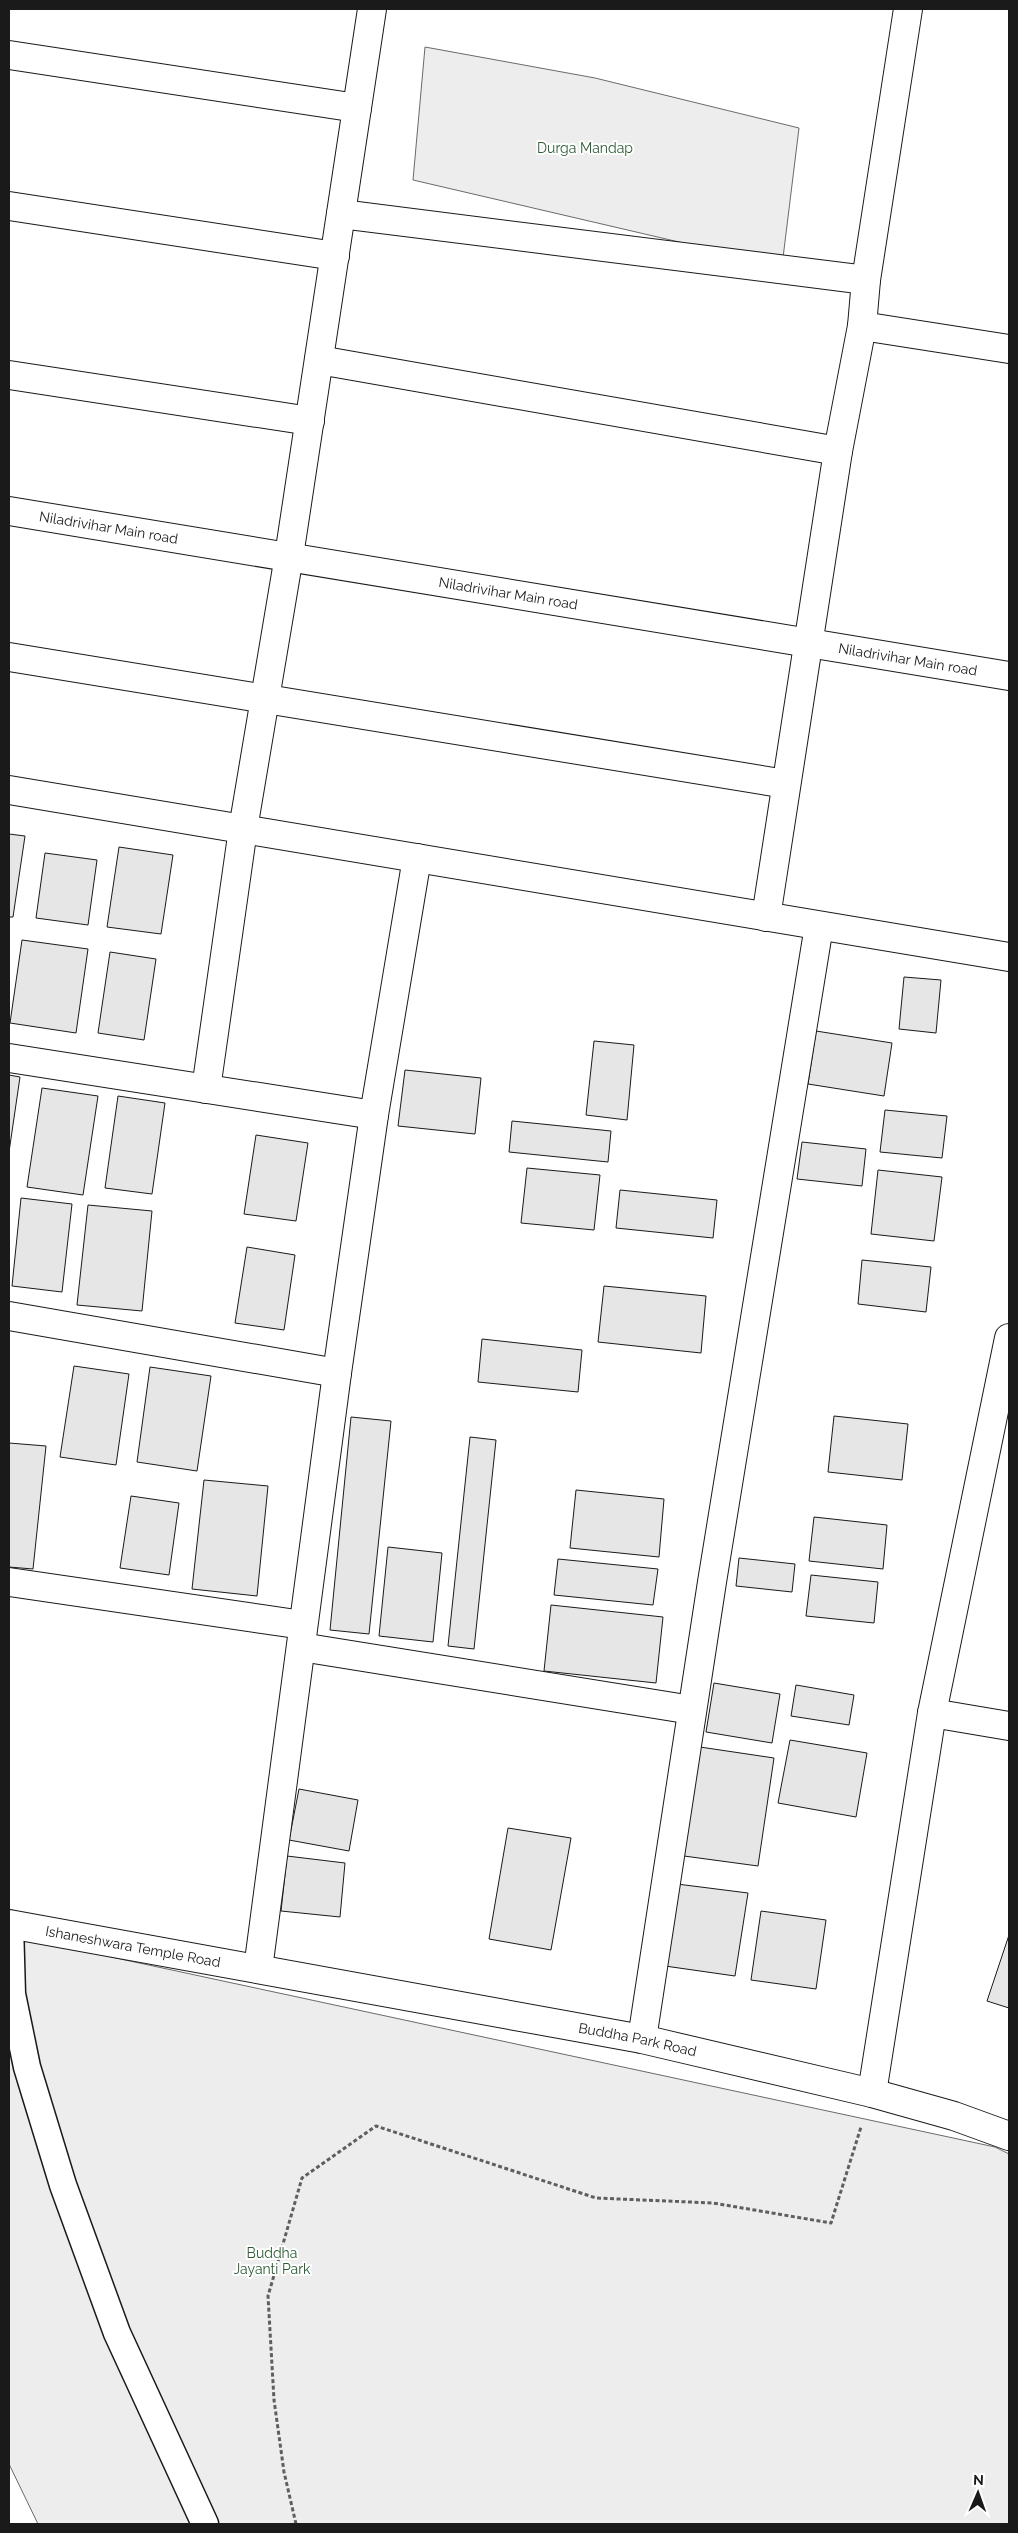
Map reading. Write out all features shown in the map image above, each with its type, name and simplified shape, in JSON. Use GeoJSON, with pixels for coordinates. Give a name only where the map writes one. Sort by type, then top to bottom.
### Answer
{"type":"FeatureCollection","features":[{"type":"Feature","properties":{"kind":"street"},"geometry":{"type":"LineString","coordinates":[[206,1089],[243,829],[290,556],[372,9]]}},
{"type":"Feature","properties":{"kind":"street"},"geometry":{"type":"LineString","coordinates":[[766,917],[838,451],[862,326],[866,280],[908,9]]}},
{"type":"Feature","properties":{"kind":"street"},"geometry":{"type":"LineString","coordinates":[[9,55],[357,108]]}},
{"type":"Feature","properties":{"kind":"street"},"geometry":{"type":"LineString","coordinates":[[9,206],[335,256]]}},
{"type":"Feature","properties":{"kind":"street"},"geometry":{"type":"LineString","coordinates":[[341,214],[866,280]]}},
{"type":"Feature","properties":{"kind":"street"},"geometry":{"type":"LineString","coordinates":[[862,326],[1009,349]]}},
{"type":"Feature","properties":{"kind":"street"},"geometry":{"type":"LineString","coordinates":[[319,360],[838,451]]}},
{"type":"Feature","properties":{"kind":"street"},"geometry":{"type":"LineString","coordinates":[[9,375],[310,421]]}},
{"type":"Feature","properties":{"kind":"street","name":"Niladrivihar Main road"},"geometry":{"type":"LineString","coordinates":[[9,511],[1009,676]]}},
{"type":"Feature","properties":{"kind":"street"},"geometry":{"type":"LineString","coordinates":[[9,657],[786,784]]}},
{"type":"Feature","properties":{"kind":"street"},"geometry":{"type":"LineString","coordinates":[[9,790],[1009,957]]}},
{"type":"Feature","properties":{"kind":"street"},"geometry":{"type":"LineString","coordinates":[[258,1969],[337,1373],[374,1115],[417,858]]}},
{"type":"Feature","properties":{"kind":"street"},"geometry":{"type":"LineString","coordinates":[[642,2039],[692,1710],[819,926]]}},
{"type":"Feature","properties":{"kind":"street"},"geometry":{"type":"LineString","coordinates":[[9,1058],[374,1115]]}},
{"type":"Feature","properties":{"kind":"street"},"geometry":{"type":"LineString","coordinates":[[9,1316],[337,1373]]}},
{"type":"Feature","properties":{"kind":"street"},"geometry":{"type":"LineString","coordinates":[[872,2093],[932,1713],[1006,1374],[1009,1338]]}},
{"type":"Feature","properties":{"kind":"street"},"geometry":{"type":"LineString","coordinates":[[9,1582],[692,1710]]}},
{"type":"Feature","properties":{"kind":"street"},"geometry":{"type":"LineString","coordinates":[[932,1713],[1009,1726]]}},
{"type":"Feature","properties":{"kind":"street"},"geometry":{"type":"LineString","coordinates":[[10,1924],[12,1994],[27,2067],[64,2184],[117,2333],[205,2524]]}},
{"type":"Feature","properties":{"kind":"street","name":"Ishaneshwara Temple Road"},"geometry":{"type":"LineString","coordinates":[[10,1924],[258,1969]]}},
{"type":"Feature","properties":{"kind":"street","name":"Buddha Park Road"},"geometry":{"type":"LineString","coordinates":[[258,1969],[642,2039],[872,2093],[954,2116],[1009,2136]]}},
{"type":"Feature","properties":{"kind":"path"},"geometry":{"type":"LineString","coordinates":[[296,2524],[284,2472],[274,2400],[268,2296],[302,2178],[376,2126],[596,2198],[713,2203],[831,2222],[872,2093]]}},
{"type":"Feature","properties":{"kind":"shaded area","name":"Durga Mandap"},"geometry":{"type":"Polygon","coordinates":[[[425,47],[595,78],[799,128],[782,266],[413,180],[425,47]]]}},
{"type":"Feature","properties":{"kind":"shaded area","name":"Buddha Jayanti Park"},"geometry":{"type":"Polygon","coordinates":[[[9,1935],[995,2147],[1009,2154],[1009,2524],[38,2524],[9,2464],[9,1935]]]}},
{"type":"Feature","properties":{"kind":"building"},"geometry":{"type":"Polygon","coordinates":[[[9,834],[25,836],[13,917],[9,917],[9,834]]]}},
{"type":"Feature","properties":{"kind":"building"},"geometry":{"type":"Polygon","coordinates":[[[119,847],[173,855],[161,934],[107,927],[119,847]]]}},
{"type":"Feature","properties":{"kind":"building"},"geometry":{"type":"Polygon","coordinates":[[[45,853],[97,860],[88,925],[36,918],[45,853]]]}},
{"type":"Feature","properties":{"kind":"building"},"geometry":{"type":"Polygon","coordinates":[[[22,940],[88,949],[76,1033],[10,1023],[22,940]]]}},
{"type":"Feature","properties":{"kind":"building"},"geometry":{"type":"Polygon","coordinates":[[[110,952],[156,959],[144,1040],[98,1033],[110,952]]]}},
{"type":"Feature","properties":{"kind":"building"},"geometry":{"type":"Polygon","coordinates":[[[904,977],[941,980],[936,1033],[899,1029],[904,977]]]}},
{"type":"Feature","properties":{"kind":"building"},"geometry":{"type":"Polygon","coordinates":[[[816,1031],[892,1043],[884,1096],[808,1084],[816,1031]]]}},
{"type":"Feature","properties":{"kind":"building"},"geometry":{"type":"Polygon","coordinates":[[[594,1041],[634,1045],[627,1120],[586,1115],[594,1041]]]}},
{"type":"Feature","properties":{"kind":"building"},"geometry":{"type":"Polygon","coordinates":[[[405,1070],[481,1078],[475,1134],[398,1126],[405,1070]]]}},
{"type":"Feature","properties":{"kind":"building"},"geometry":{"type":"Polygon","coordinates":[[[9,1075],[20,1077],[9,1152],[9,1075]]]}},
{"type":"Feature","properties":{"kind":"building"},"geometry":{"type":"Polygon","coordinates":[[[42,1088],[98,1096],[83,1195],[27,1187],[42,1088]]]}},
{"type":"Feature","properties":{"kind":"building"},"geometry":{"type":"Polygon","coordinates":[[[118,1096],[165,1103],[152,1194],[105,1188],[118,1096]]]}},
{"type":"Feature","properties":{"kind":"building"},"geometry":{"type":"Polygon","coordinates":[[[885,1110],[947,1116],[942,1158],[880,1152],[885,1110]]]}},
{"type":"Feature","properties":{"kind":"building"},"geometry":{"type":"Polygon","coordinates":[[[512,1121],[611,1131],[608,1162],[509,1152],[512,1121]]]}},
{"type":"Feature","properties":{"kind":"building"},"geometry":{"type":"Polygon","coordinates":[[[256,1135],[308,1143],[296,1221],[244,1214],[256,1135]]]}},
{"type":"Feature","properties":{"kind":"building"},"geometry":{"type":"Polygon","coordinates":[[[802,1142],[866,1149],[862,1186],[797,1179],[802,1142]]]}},
{"type":"Feature","properties":{"kind":"building"},"geometry":{"type":"Polygon","coordinates":[[[527,1168],[600,1175],[594,1230],[521,1223],[527,1168]]]}},
{"type":"Feature","properties":{"kind":"building"},"geometry":{"type":"Polygon","coordinates":[[[878,1170],[942,1177],[934,1241],[871,1234],[878,1170]]]}},
{"type":"Feature","properties":{"kind":"building"},"geometry":{"type":"Polygon","coordinates":[[[620,1190],[717,1200],[713,1238],[616,1228],[620,1190]]]}},
{"type":"Feature","properties":{"kind":"building"},"geometry":{"type":"Polygon","coordinates":[[[21,1198],[72,1204],[62,1292],[12,1286],[21,1198]]]}},
{"type":"Feature","properties":{"kind":"building"},"geometry":{"type":"Polygon","coordinates":[[[88,1205],[152,1211],[142,1311],[77,1305],[88,1205]]]}},
{"type":"Feature","properties":{"kind":"building"},"geometry":{"type":"Polygon","coordinates":[[[247,1247],[295,1255],[284,1330],[235,1323],[247,1247]]]}},
{"type":"Feature","properties":{"kind":"building"},"geometry":{"type":"Polygon","coordinates":[[[862,1260],[931,1267],[926,1312],[858,1304],[862,1260]]]}},
{"type":"Feature","properties":{"kind":"building"},"geometry":{"type":"Polygon","coordinates":[[[604,1286],[706,1296],[701,1353],[598,1342],[604,1286]]]}},
{"type":"Feature","properties":{"kind":"building"},"geometry":{"type":"Polygon","coordinates":[[[482,1339],[582,1350],[578,1392],[478,1382],[482,1339]]]}},
{"type":"Feature","properties":{"kind":"building"},"geometry":{"type":"Polygon","coordinates":[[[74,1366],[129,1374],[116,1465],[60,1457],[74,1366]]]}},
{"type":"Feature","properties":{"kind":"building"},"geometry":{"type":"Polygon","coordinates":[[[150,1367],[211,1376],[197,1471],[137,1462],[150,1367]]]}},
{"type":"Feature","properties":{"kind":"building"},"geometry":{"type":"Polygon","coordinates":[[[834,1416],[908,1424],[902,1480],[828,1472],[834,1416]]]}},
{"type":"Feature","properties":{"kind":"building"},"geometry":{"type":"Polygon","coordinates":[[[351,1417],[391,1421],[369,1634],[330,1630],[351,1417]]]}},
{"type":"Feature","properties":{"kind":"building"},"geometry":{"type":"Polygon","coordinates":[[[470,1437],[496,1440],[474,1649],[448,1646],[470,1437]]]}},
{"type":"Feature","properties":{"kind":"building"},"geometry":{"type":"Polygon","coordinates":[[[9,1443],[46,1446],[33,1569],[9,1567],[9,1443]]]}},
{"type":"Feature","properties":{"kind":"building"},"geometry":{"type":"Polygon","coordinates":[[[204,1480],[268,1486],[257,1596],[192,1589],[204,1480]]]}},
{"type":"Feature","properties":{"kind":"building"},"geometry":{"type":"Polygon","coordinates":[[[576,1490],[664,1499],[659,1557],[570,1548],[576,1490]]]}},
{"type":"Feature","properties":{"kind":"building"},"geometry":{"type":"Polygon","coordinates":[[[131,1496],[179,1503],[169,1575],[120,1568],[131,1496]]]}},
{"type":"Feature","properties":{"kind":"building"},"geometry":{"type":"Polygon","coordinates":[[[814,1517],[887,1525],[883,1569],[809,1561],[814,1517]]]}},
{"type":"Feature","properties":{"kind":"building"},"geometry":{"type":"Polygon","coordinates":[[[388,1547],[442,1553],[433,1642],[379,1636],[388,1547]]]}},
{"type":"Feature","properties":{"kind":"building"},"geometry":{"type":"Polygon","coordinates":[[[739,1558],[795,1564],[792,1592],[736,1586],[739,1558]]]}},
{"type":"Feature","properties":{"kind":"building"},"geometry":{"type":"Polygon","coordinates":[[[558,1559],[658,1569],[653,1605],[554,1595],[558,1559]]]}},
{"type":"Feature","properties":{"kind":"building"},"geometry":{"type":"Polygon","coordinates":[[[811,1575],[878,1582],[874,1623],[806,1616],[811,1575]]]}},
{"type":"Feature","properties":{"kind":"building"},"geometry":{"type":"Polygon","coordinates":[[[551,1605],[663,1617],[656,1683],[544,1671],[551,1605]]]}},
{"type":"Feature","properties":{"kind":"building"},"geometry":{"type":"Polygon","coordinates":[[[714,1683],[780,1694],[772,1743],[706,1732],[714,1683]]]}},
{"type":"Feature","properties":{"kind":"building"},"geometry":{"type":"Polygon","coordinates":[[[796,1685],[854,1695],[849,1725],[791,1716],[796,1685]]]}},
{"type":"Feature","properties":{"kind":"building"},"geometry":{"type":"Polygon","coordinates":[[[790,1740],[867,1753],[856,1817],[778,1803],[790,1740]]]}},
{"type":"Feature","properties":{"kind":"building"},"geometry":{"type":"Polygon","coordinates":[[[700,1747],[774,1758],[758,1866],[684,1856],[700,1747]]]}},
{"type":"Feature","properties":{"kind":"building"},"geometry":{"type":"Polygon","coordinates":[[[299,1789],[358,1800],[349,1851],[289,1840],[299,1789]]]}},
{"type":"Feature","properties":{"kind":"building"},"geometry":{"type":"Polygon","coordinates":[[[508,1828],[571,1838],[551,1950],[489,1939],[508,1828]]]}},
{"type":"Feature","properties":{"kind":"building"},"geometry":{"type":"Polygon","coordinates":[[[287,1856],[345,1863],[340,1917],[281,1911],[287,1856]]]}},
{"type":"Feature","properties":{"kind":"building"},"geometry":{"type":"Polygon","coordinates":[[[677,1884],[748,1893],[735,1976],[665,1966],[677,1884]]]}},
{"type":"Feature","properties":{"kind":"building"},"geometry":{"type":"Polygon","coordinates":[[[761,1911],[826,1920],[816,1989],[751,1980],[761,1911]]]}},
{"type":"Feature","properties":{"kind":"building"},"geometry":{"type":"Polygon","coordinates":[[[1009,1935],[1009,2008],[987,2001],[1009,1935]]]}}]}
